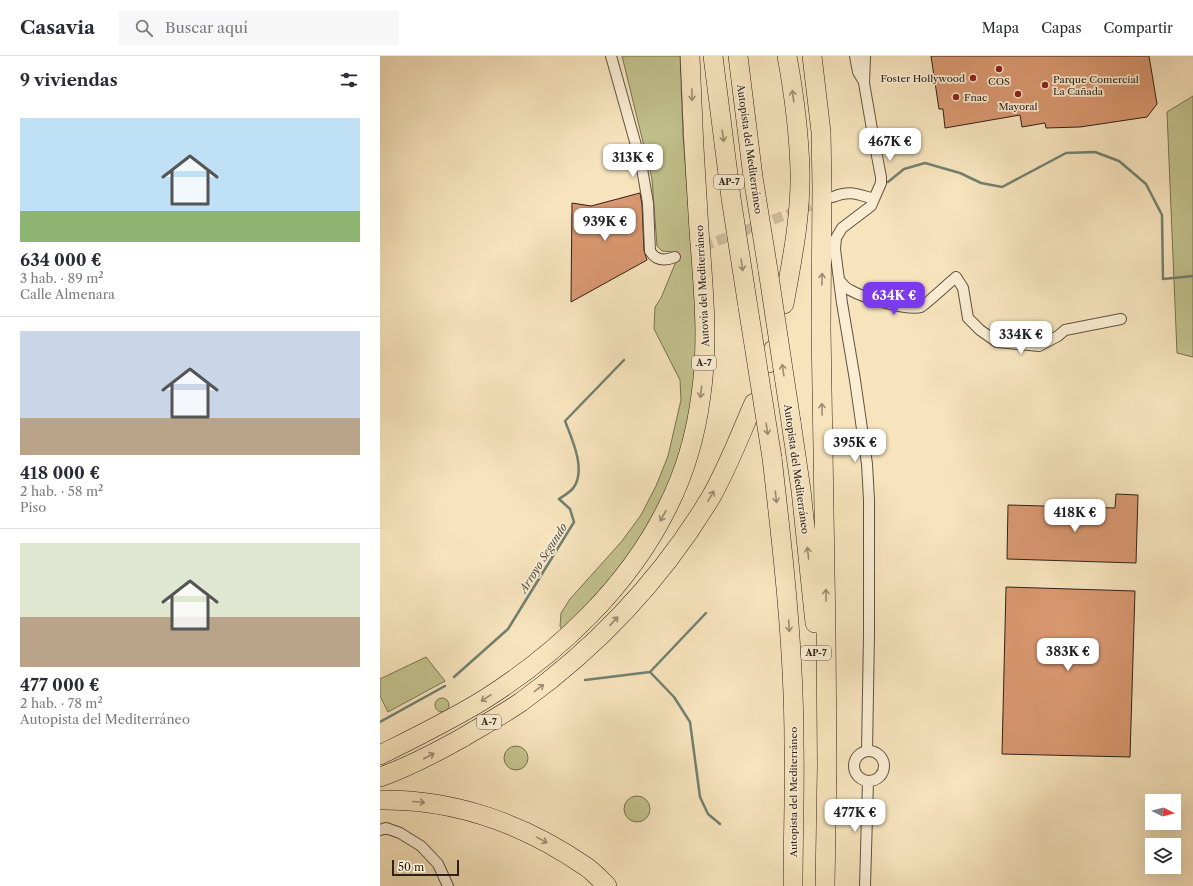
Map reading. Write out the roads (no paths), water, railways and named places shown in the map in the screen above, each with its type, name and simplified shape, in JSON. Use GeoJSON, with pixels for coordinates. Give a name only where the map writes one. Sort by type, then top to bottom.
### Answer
{"type":"FeatureCollection","features":[{"type":"Feature","properties":{"kind":"highway","name":"Autovía del Mediterráneo"},"geometry":{"type":"LineString","coordinates":[[380,755],[433,728],[484,699],[507,684],[550,651],[572,631],[613,588],[635,561],[668,508],[690,451],[702,394],[704,355],[704,322],[690,56]]}},
{"type":"Feature","properties":{"kind":"highway","name":"Autopista del Mediterráneo"},"geometry":{"type":"LineString","coordinates":[[713,56],[731,198],[772,458],[786,582],[793,697],[793,886]]}},
{"type":"Feature","properties":{"kind":"highway","name":"Autopista del Mediterráneo"},"geometry":{"type":"LineString","coordinates":[[738,56],[753,178],[802,490],[815,624],[819,691],[819,886]]}},
{"type":"Feature","properties":{"kind":"highway"},"geometry":{"type":"LineString","coordinates":[[784,304],[798,221],[800,172],[797,122],[787,56]]}},
{"type":"Feature","properties":{"kind":"highway"},"geometry":{"type":"LineString","coordinates":[[792,260],[804,235],[808,184],[808,104],[802,56]]}},
{"type":"Feature","properties":{"kind":"highway"},"geometry":{"type":"LineString","coordinates":[[812,56],[821,132],[822,178],[821,328],[827,765],[825,886]]}},
{"type":"Feature","properties":{"kind":"highway","name":"A-7"},"geometry":{"type":"LineString","coordinates":[[380,777],[427,757],[520,703],[588,649],[648,586],[681,543],[711,496],[730,458],[754,403]]}},
{"type":"Feature","properties":{"kind":"highway"},"geometry":{"type":"LineString","coordinates":[[380,800],[424,803],[456,808],[480,814],[512,825],[541,838],[580,862],[607,886]]}},
{"type":"Feature","properties":{"kind":"street"},"geometry":{"type":"LineString","coordinates":[[611,56],[641,163],[647,195],[650,251],[654,256],[660,259],[675,257]]}},
{"type":"Feature","properties":{"kind":"street"},"geometry":{"type":"LineString","coordinates":[[855,56],[858,72],[864,83]]}},
{"type":"Feature","properties":{"kind":"street"},"geometry":{"type":"LineString","coordinates":[[861,56],[865,68]]}},
{"type":"Feature","properties":{"kind":"street"},"geometry":{"type":"LineString","coordinates":[[865,56],[864,83],[881,183],[871,206],[842,228],[836,238],[835,249],[838,280],[856,380],[870,500],[867,751]]}},
{"type":"Feature","properties":{"kind":"street"},"geometry":{"type":"LineString","coordinates":[[833,197],[843,192],[853,192],[874,199]]}},
{"type":"Feature","properties":{"kind":"street"},"geometry":{"type":"LineString","coordinates":[[838,280],[849,290],[883,302],[906,307],[921,307],[956,277],[963,288],[968,318],[980,330],[997,342],[1038,346],[1058,336],[1065,330],[1121,319]]}},
{"type":"Feature","properties":{"kind":"street"},"geometry":{"type":"LineString","coordinates":[[867,751],[878,754],[882,759],[883,768],[881,774],[875,779],[868,781],[860,778],[854,767],[855,760],[859,754],[867,751]]}},
{"type":"Feature","properties":{"kind":"street"},"geometry":{"type":"LineString","coordinates":[[865,886],[868,781]]}},
{"type":"Feature","properties":{"kind":"street"},"geometry":{"type":"LineString","coordinates":[[380,830],[386,828],[400,833],[421,846],[438,864],[448,886]]}},
{"type":"Feature","properties":{"kind":"waterway","name":"Arroyo Segundo"},"geometry":{"type":"LineString","coordinates":[[888,182],[904,169],[925,163],[960,173],[981,183],[1002,187],[1066,153],[1095,152],[1119,161],[1146,184],[1162,215],[1163,279],[1193,276]]}},
{"type":"Feature","properties":{"kind":"waterway","name":"Arroyo Segundo"},"geometry":{"type":"LineString","coordinates":[[454,677],[508,629],[574,522],[570,509],[559,499],[573,489],[579,472],[577,454],[565,421],[624,360]]}},
{"type":"Feature","properties":{"kind":"waterway"},"geometry":{"type":"LineString","coordinates":[[650,672],[706,613]]}},
{"type":"Feature","properties":{"kind":"waterway"},"geometry":{"type":"LineString","coordinates":[[585,680],[650,672],[674,697],[690,722],[700,797],[708,814],[720,824]]}},
{"type":"Feature","properties":{"kind":"waterway","name":"Arroyo Segundo"},"geometry":{"type":"LineString","coordinates":[[380,722],[445,686]]}},
{"type":"Feature","properties":{"kind":"tunnel"},"geometry":{"type":"LineString","coordinates":[[675,257],[825,200]]}},
{"type":"Feature","properties":{"kind":"place","name":"COS"},"geometry":{"type":"Point","coordinates":[999,69]}},
{"type":"Feature","properties":{"kind":"place","name":"Foster Hollywood"},"geometry":{"type":"Point","coordinates":[973,78]}},
{"type":"Feature","properties":{"kind":"place","name":"Parque Comercial La Cañada"},"geometry":{"type":"Point","coordinates":[1045,85]}},
{"type":"Feature","properties":{"kind":"place","name":"Mayoral"},"geometry":{"type":"Point","coordinates":[1018,94]}},
{"type":"Feature","properties":{"kind":"place","name":"Fnac"},"geometry":{"type":"Point","coordinates":[956,97]}}]}
